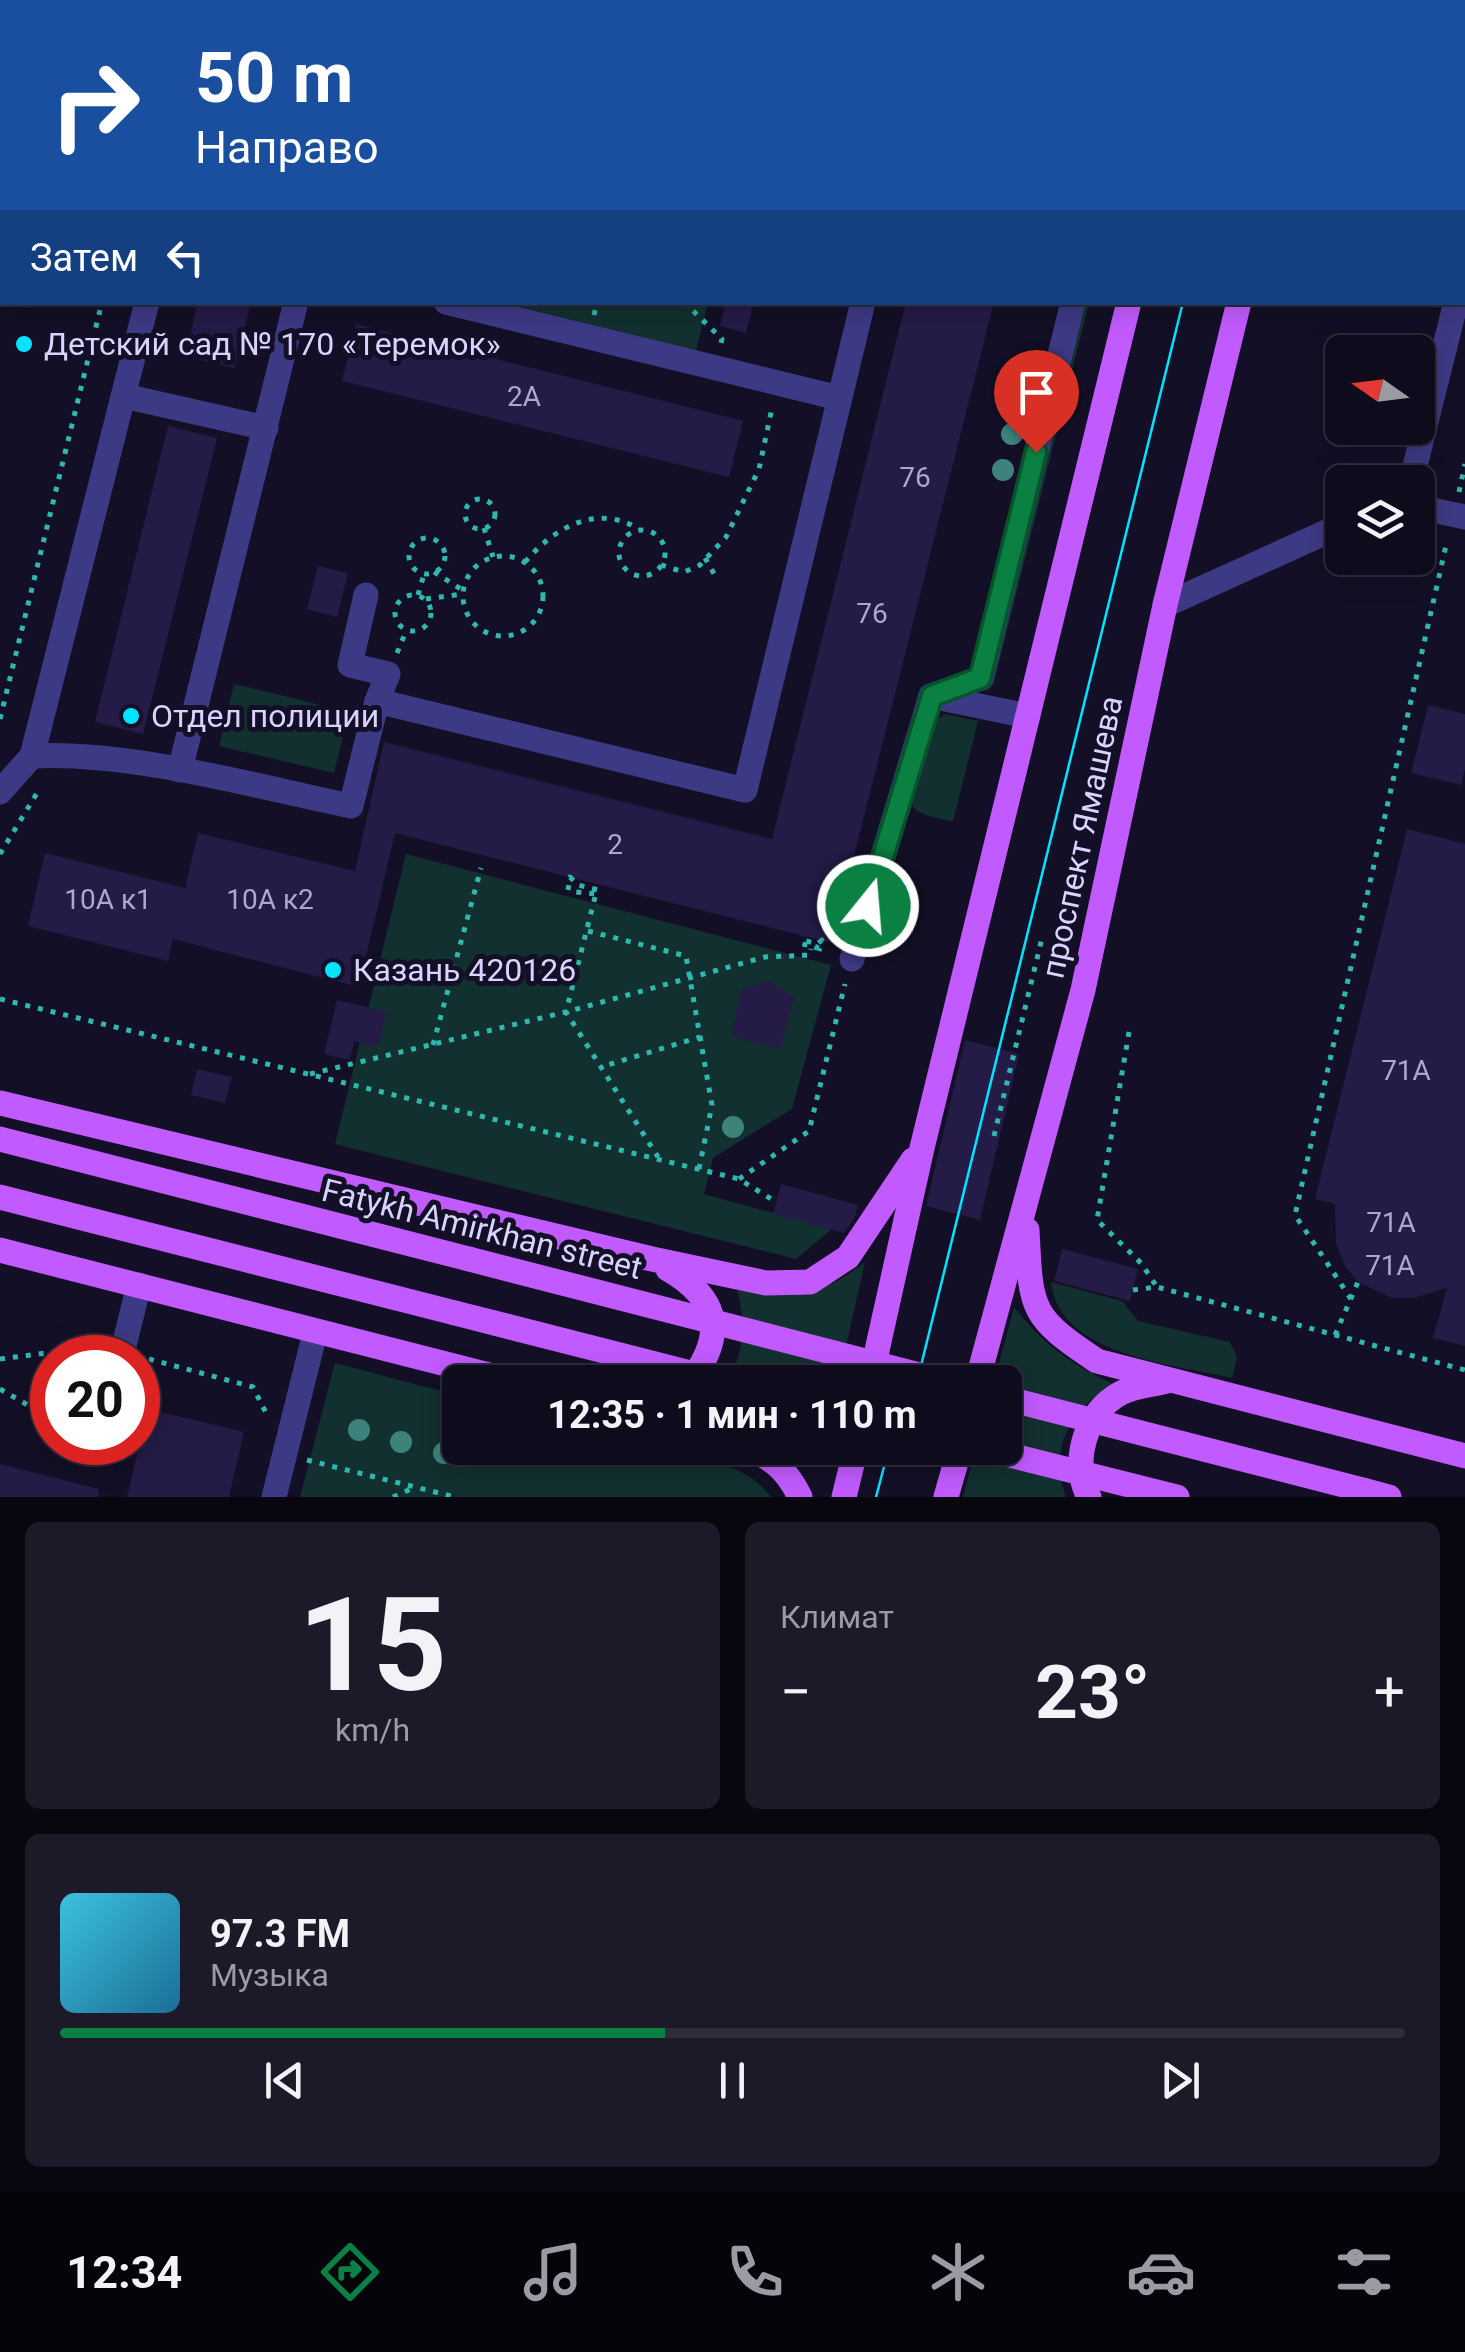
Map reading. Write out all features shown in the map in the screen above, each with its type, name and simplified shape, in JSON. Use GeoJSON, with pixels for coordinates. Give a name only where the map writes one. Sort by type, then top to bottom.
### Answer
{"type":"FeatureCollection","features":[{"type":"Feature","properties":{"kind":"main road"},"geometry":{"type":"LineString","coordinates":[[874,1365],[922,1148],[1128,305]]}},
{"type":"Feature","properties":{"kind":"main road","name":"проспект Ямашева"},"geometry":{"type":"LineString","coordinates":[[983,1365],[1083,990],[1165,605],[1238,305]]}},
{"type":"Feature","properties":{"kind":"main road"},"geometry":{"type":"LineString","coordinates":[[0,1103],[766,1283],[810,1282],[848,1257],[922,1148]]}},
{"type":"Feature","properties":{"kind":"main road","name":"Fatykh Amirkhan street"},"geometry":{"type":"LineString","coordinates":[[0,1140],[880,1365]]}},
{"type":"Feature","properties":{"kind":"main road"},"geometry":{"type":"LineString","coordinates":[[0,1197],[658,1365]]}},
{"type":"Feature","properties":{"kind":"main road"},"geometry":{"type":"LineString","coordinates":[[1026,1205],[1031,1299],[1051,1330],[1097,1361],[1465,1456]]}},
{"type":"Feature","properties":{"kind":"main road"},"geometry":{"type":"LineString","coordinates":[[0,1250],[447,1365]]}},
{"type":"Feature","properties":{"kind":"main road"},"geometry":{"type":"LineString","coordinates":[[652,1259],[690,1282],[706,1300],[715,1331],[702,1365]]}},
{"type":"Feature","properties":{"kind":"main road"},"geometry":{"type":"LineString","coordinates":[[1089,1497],[1082,1485],[1081,1452],[1102,1405],[1124,1391],[1172,1380]]}},
{"type":"Feature","properties":{"kind":"main road"},"geometry":{"type":"LineString","coordinates":[[1022,1402],[1389,1497]]}},
{"type":"Feature","properties":{"kind":"main road"},"geometry":{"type":"LineString","coordinates":[[1022,1458],[1177,1497]]}},
{"type":"Feature","properties":{"kind":"main road"},"geometry":{"type":"LineString","coordinates":[[778,1465],[790,1476],[800,1497]]}},
{"type":"Feature","properties":{"kind":"main road"},"geometry":{"type":"LineString","coordinates":[[844,1497],[852,1465]]}},
{"type":"Feature","properties":{"kind":"main road"},"geometry":{"type":"LineString","coordinates":[[946,1497],[955,1465]]}},
{"type":"Feature","properties":{"kind":"lane"},"geometry":{"type":"LineString","coordinates":[[0,792],[43,756],[145,305]]}},
{"type":"Feature","properties":{"kind":"lane"},"geometry":{"type":"LineString","coordinates":[[180,770],[295,305]]}},
{"type":"Feature","properties":{"kind":"lane"},"geometry":{"type":"LineString","coordinates":[[458,305],[840,398]]}},
{"type":"Feature","properties":{"kind":"lane"},"geometry":{"type":"LineString","coordinates":[[377,701],[744,790],[862,305]]}},
{"type":"Feature","properties":{"kind":"lane"},"geometry":{"type":"LineString","coordinates":[[932,696],[980,678],[1072,305]]}},
{"type":"Feature","properties":{"kind":"lane"},"geometry":{"type":"LineString","coordinates":[[1416,465],[1455,305]]}},
{"type":"Feature","properties":{"kind":"lane"},"geometry":{"type":"LineString","coordinates":[[124,396],[266,428]]}},
{"type":"Feature","properties":{"kind":"lane"},"geometry":{"type":"LineString","coordinates":[[1165,605],[1325,533]]}},
{"type":"Feature","properties":{"kind":"lane"},"geometry":{"type":"LineString","coordinates":[[43,756],[180,770],[350,806],[377,701],[388,674],[350,665],[366,594]]}},
{"type":"Feature","properties":{"kind":"lane"},"geometry":{"type":"LineString","coordinates":[[932,696],[1028,716]]}},
{"type":"Feature","properties":{"kind":"lane"},"geometry":{"type":"LineString","coordinates":[[852,959],[932,696]]}},
{"type":"Feature","properties":{"kind":"lane"},"geometry":{"type":"LineString","coordinates":[[0,1087],[27,1109]]}},
{"type":"Feature","properties":{"kind":"lane"},"geometry":{"type":"LineString","coordinates":[[127,1335],[140,1285]]}},
{"type":"Feature","properties":{"kind":"lane"},"geometry":{"type":"LineString","coordinates":[[274,1497],[316,1333]]}},
{"type":"Feature","properties":{"kind":"path"},"geometry":{"type":"LineString","coordinates":[[0,719],[101,305]]}},
{"type":"Feature","properties":{"kind":"path"},"geometry":{"type":"LineString","coordinates":[[687,305],[722,339],[717,368]]}},
{"type":"Feature","properties":{"kind":"path"},"geometry":{"type":"LineString","coordinates":[[640,530],[622,540],[619,550],[625,569],[644,576],[661,566],[684,572],[705,558],[726,536],[759,468],[778,383]]}},
{"type":"Feature","properties":{"kind":"path"},"geometry":{"type":"LineString","coordinates":[[1351,1300],[1295,1215],[1459,516],[1465,464]]}},
{"type":"Feature","properties":{"kind":"path"},"geometry":{"type":"LineString","coordinates":[[476,500],[487,500],[494,510],[493,521],[484,528],[473,527],[466,518],[467,507],[476,500]]}},
{"type":"Feature","properties":{"kind":"path"},"geometry":{"type":"LineString","coordinates":[[525,562],[555,531],[609,517],[658,537],[664,546],[661,566]]}},
{"type":"Feature","properties":{"kind":"path"},"geometry":{"type":"LineString","coordinates":[[484,528],[493,557]]}},
{"type":"Feature","properties":{"kind":"path"},"geometry":{"type":"LineString","coordinates":[[423,538],[436,540],[444,552],[442,565],[434,572],[424,573],[412,566],[409,553],[423,538]]}},
{"type":"Feature","properties":{"kind":"path"},"geometry":{"type":"LineString","coordinates":[[510,556],[525,562],[542,587],[536,618],[511,635],[481,629],[470,618],[464,592],[470,574],[493,557],[510,556]]}},
{"type":"Feature","properties":{"kind":"path"},"geometry":{"type":"LineString","coordinates":[[705,558],[717,579]]}},
{"type":"Feature","properties":{"kind":"path"},"geometry":{"type":"LineString","coordinates":[[434,572],[464,592]]}},
{"type":"Feature","properties":{"kind":"path"},"geometry":{"type":"LineString","coordinates":[[418,595],[424,573]]}},
{"type":"Feature","properties":{"kind":"path"},"geometry":{"type":"LineString","coordinates":[[426,599],[431,612],[426,626],[406,630],[396,620],[396,606],[406,596],[426,599],[464,592]]}},
{"type":"Feature","properties":{"kind":"path"},"geometry":{"type":"LineString","coordinates":[[0,854],[29,810],[43,756]]}},
{"type":"Feature","properties":{"kind":"path"},"geometry":{"type":"LineString","coordinates":[[433,1045],[481,868]]}},
{"type":"Feature","properties":{"kind":"path"},"geometry":{"type":"LineString","coordinates":[[568,890],[570,877],[578,885],[598,890],[597,894],[576,892]]}},
{"type":"Feature","properties":{"kind":"path"},"geometry":{"type":"LineString","coordinates":[[596,896],[566,1012],[660,1160]]}},
{"type":"Feature","properties":{"kind":"path"},"geometry":{"type":"LineString","coordinates":[[587,931],[686,956],[712,1105],[699,1170]]}},
{"type":"Feature","properties":{"kind":"path"},"geometry":{"type":"LineString","coordinates":[[994,1136],[1042,938]]}},
{"type":"Feature","properties":{"kind":"path"},"geometry":{"type":"LineString","coordinates":[[307,1075],[566,1012],[765,958],[810,955],[816,950]]}},
{"type":"Feature","properties":{"kind":"path"},"geometry":{"type":"LineString","coordinates":[[739,1179],[809,1131],[852,959]]}},
{"type":"Feature","properties":{"kind":"path"},"geometry":{"type":"LineString","coordinates":[[0,999],[739,1179],[776,1202]]}},
{"type":"Feature","properties":{"kind":"path"},"geometry":{"type":"LineString","coordinates":[[1129,1032],[1097,1220],[1141,1264],[1157,1287]]}},
{"type":"Feature","properties":{"kind":"path"},"geometry":{"type":"LineString","coordinates":[[600,1066],[700,1037]]}},
{"type":"Feature","properties":{"kind":"path"},"geometry":{"type":"LineString","coordinates":[[1335,1336],[1358,1282]]}},
{"type":"Feature","properties":{"kind":"path"},"geometry":{"type":"LineString","coordinates":[[1132,1290],[1157,1287],[1465,1370]]}},
{"type":"Feature","properties":{"kind":"path"},"geometry":{"type":"LineString","coordinates":[[0,1359],[30,1355]]}},
{"type":"Feature","properties":{"kind":"path"},"geometry":{"type":"LineString","coordinates":[[160,1365],[253,1388],[286,1455],[455,1497]]}},
{"type":"Feature","properties":{"kind":"path"},"geometry":{"type":"LineString","coordinates":[[0,1389],[30,1406]]}},
{"type":"Feature","properties":{"kind":"path"},"geometry":{"type":"LineString","coordinates":[[393,1497],[414,1488],[441,1497]]}},
{"type":"Feature","properties":{"kind":"green space"},"geometry":{"type":"Polygon","coordinates":[[[514,305],[708,305],[696,351],[514,305]]]}},
{"type":"Feature","properties":{"kind":"green space"},"geometry":{"type":"Polygon","coordinates":[[[1073,305],[1088,305],[994,683],[988,691],[981,690],[1073,305]]]}},
{"type":"Feature","properties":{"kind":"green space"},"geometry":{"type":"Polygon","coordinates":[[[234,684],[349,712],[334,773],[219,746],[234,684]]]}},
{"type":"Feature","properties":{"kind":"green space"},"geometry":{"type":"Polygon","coordinates":[[[945,714],[978,721],[953,821],[921,813],[910,801],[936,720],[945,714]]]}},
{"type":"Feature","properties":{"kind":"green space"},"geometry":{"type":"Polygon","coordinates":[[[406,854],[831,965],[792,1109],[713,1158],[704,1194],[832,1229],[796,1259],[335,1144],[406,854]]]}},
{"type":"Feature","properties":{"kind":"green space"},"geometry":{"type":"Polygon","coordinates":[[[865,1262],[842,1365],[735,1365],[742,1338],[737,1290],[805,1292],[849,1274],[865,1262]]]}},
{"type":"Feature","properties":{"kind":"green space"},"geometry":{"type":"Polygon","coordinates":[[[1051,1282],[1122,1301],[1138,1321],[1230,1342],[1237,1358],[1232,1378],[1151,1361],[1096,1341],[1074,1326],[1059,1307],[1051,1282]]]}},
{"type":"Feature","properties":{"kind":"green space"},"geometry":{"type":"Polygon","coordinates":[[[1014,1307],[1059,1352],[1114,1384],[1086,1405],[1067,1431],[1060,1462],[1066,1497],[963,1497],[971,1465],[1022,1465],[1022,1365],[999,1365],[1014,1307]]]}},
{"type":"Feature","properties":{"kind":"green space"},"geometry":{"type":"Polygon","coordinates":[[[335,1363],[442,1391],[442,1465],[723,1465],[747,1475],[771,1497],[300,1497],[335,1363]]]}},
{"type":"Feature","properties":{"kind":"building"},"geometry":{"type":"Polygon","coordinates":[[[197,305],[250,305],[234,368],[185,356],[197,305]]]}},
{"type":"Feature","properties":{"kind":"building"},"geometry":{"type":"Polygon","coordinates":[[[725,305],[753,305],[746,333],[720,326],[725,305]]]}},
{"type":"Feature","properties":{"kind":"building"},"geometry":{"type":"Polygon","coordinates":[[[905,305],[993,305],[832,943],[395,833],[359,987],[173,939],[168,961],[28,926],[45,853],[185,888],[198,833],[355,871],[384,742],[772,839],[905,305]]]}},
{"type":"Feature","properties":{"kind":"building"},"geometry":{"type":"Polygon","coordinates":[[[356,324],[743,421],[729,477],[342,381],[356,324]]]}},
{"type":"Feature","properties":{"kind":"building"},"geometry":{"type":"Polygon","coordinates":[[[168,426],[217,438],[143,734],[95,722],[168,426]]]}},
{"type":"Feature","properties":{"kind":"building"},"geometry":{"type":"Polygon","coordinates":[[[318,566],[348,573],[337,617],[307,609],[318,566]]]}},
{"type":"Feature","properties":{"kind":"building"},"geometry":{"type":"Polygon","coordinates":[[[1428,705],[1465,714],[1465,769],[1461,785],[1411,773],[1428,705]]]}},
{"type":"Feature","properties":{"kind":"building"},"geometry":{"type":"Polygon","coordinates":[[[1407,829],[1465,844],[1465,1346],[1433,1338],[1447,1288],[1413,1298],[1392,1298],[1358,1282],[1345,1266],[1336,1243],[1335,1204],[1315,1199],[1407,829]]]}},
{"type":"Feature","properties":{"kind":"building"},"geometry":{"type":"Polygon","coordinates":[[[769,981],[794,997],[780,1049],[731,1036],[742,989],[769,981]]]}},
{"type":"Feature","properties":{"kind":"building"},"geometry":{"type":"Polygon","coordinates":[[[337,1000],[387,1012],[378,1047],[354,1041],[350,1060],[324,1054],[337,1000]]]}},
{"type":"Feature","properties":{"kind":"building"},"geometry":{"type":"Polygon","coordinates":[[[965,1040],[1019,1054],[980,1220],[926,1206],[965,1040]]]}},
{"type":"Feature","properties":{"kind":"building"},"geometry":{"type":"Polygon","coordinates":[[[197,1069],[232,1077],[225,1103],[191,1095],[197,1069]]]}},
{"type":"Feature","properties":{"kind":"building"},"geometry":{"type":"Polygon","coordinates":[[[781,1184],[858,1205],[854,1219],[844,1233],[773,1214],[781,1184]]]}},
{"type":"Feature","properties":{"kind":"building"},"geometry":{"type":"Polygon","coordinates":[[[1062,1249],[1138,1269],[1130,1301],[1054,1281],[1062,1249]]]}},
{"type":"Feature","properties":{"kind":"building"},"geometry":{"type":"Polygon","coordinates":[[[160,1412],[244,1432],[229,1497],[127,1497],[135,1465],[160,1465],[160,1412]]]}},
{"type":"Feature","properties":{"kind":"building"},"geometry":{"type":"Polygon","coordinates":[[[0,1464],[99,1489],[98,1497],[0,1497],[0,1464]]]}},
{"type":"Feature","properties":{"kind":"tram line"},"geometry":{"type":"LineString","coordinates":[[921,1365],[1182,305]]}},
{"type":"Feature","properties":{"kind":"tram line"},"geometry":{"type":"LineString","coordinates":[[876,1497],[884,1465]]}},
{"type":"Feature","properties":{"kind":"place","name":"Детский сад № 170 «Теремок»"},"geometry":{"type":"Point","coordinates":[24,344]}},
{"type":"Feature","properties":{"kind":"place","name":"Отдел полиции"},"geometry":{"type":"Point","coordinates":[131,716]}},
{"type":"Feature","properties":{"kind":"place","name":"Казань 420126"},"geometry":{"type":"Point","coordinates":[333,970]}},
{"type":"Feature","properties":{"kind":"route"},"geometry":{"type":"LineString","coordinates":[[868,906],[932,696],[980,678],[1036,452]]}}]}
